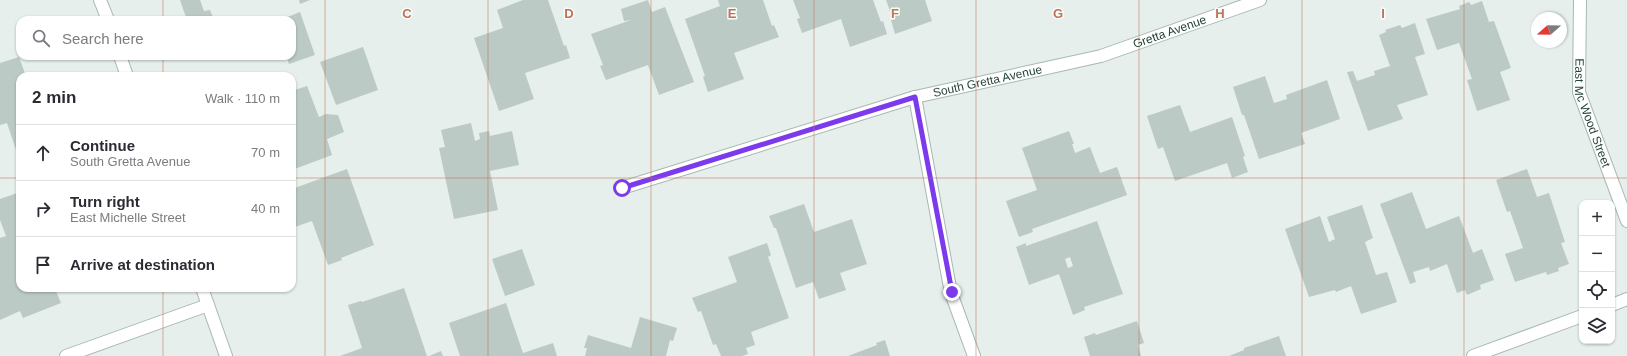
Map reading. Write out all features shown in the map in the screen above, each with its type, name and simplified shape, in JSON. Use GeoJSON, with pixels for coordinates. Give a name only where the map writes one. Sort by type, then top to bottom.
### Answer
{"type":"FeatureCollection","features":[{"type":"Feature","properties":{"kind":"street"},"geometry":{"type":"LineString","coordinates":[[100,0],[106,16]]}},
{"type":"Feature","properties":{"kind":"street","name":"Gretta Avenue"},"geometry":{"type":"LineString","coordinates":[[1101,56],[1260,0]]}},
{"type":"Feature","properties":{"kind":"street","name":"East Mc Wood Street"},"geometry":{"type":"LineString","coordinates":[[1580,0],[1579,92],[1627,221]]}},
{"type":"Feature","properties":{"kind":"street","name":"South Gretta Avenue"},"geometry":{"type":"LineString","coordinates":[[622,188],[915,97],[1101,56]]}},
{"type":"Feature","properties":{"kind":"street"},"geometry":{"type":"LineString","coordinates":[[121,60],[126,72]]}},
{"type":"Feature","properties":{"kind":"street"},"geometry":{"type":"LineString","coordinates":[[915,97],[952,292],[974,356]]}},
{"type":"Feature","properties":{"kind":"street"},"geometry":{"type":"LineString","coordinates":[[203,292],[226,356]]}},
{"type":"Feature","properties":{"kind":"street"},"geometry":{"type":"LineString","coordinates":[[1615,304],[1627,299]]}},
{"type":"Feature","properties":{"kind":"street"},"geometry":{"type":"LineString","coordinates":[[66,356],[208,305]]}},
{"type":"Feature","properties":{"kind":"street"},"geometry":{"type":"LineString","coordinates":[[1473,356],[1579,317]]}},
{"type":"Feature","properties":{"kind":"building"},"geometry":{"type":"Polygon","coordinates":[[[180,0],[200,0],[204,11],[210,10],[212,16],[186,16],[180,0]]]}},
{"type":"Feature","properties":{"kind":"building"},"geometry":{"type":"Polygon","coordinates":[[[299,0],[310,0],[300,4],[299,0]]]}},
{"type":"Feature","properties":{"kind":"building"},"geometry":{"type":"Polygon","coordinates":[[[523,0],[548,0],[564,46],[566,45],[570,58],[525,73],[534,99],[499,111],[474,38],[503,28],[497,10],[523,0]]]}},
{"type":"Feature","properties":{"kind":"building"},"geometry":{"type":"Polygon","coordinates":[[[648,0],[652,12],[665,7],[694,82],[659,95],[648,65],[606,80],[600,66],[603,65],[591,34],[631,20],[624,21],[621,9],[648,0]]]}},
{"type":"Feature","properties":{"kind":"building"},"geometry":{"type":"Polygon","coordinates":[[[718,0],[763,0],[772,26],[774,25],[779,37],[734,53],[744,79],[708,92],[703,77],[705,76],[685,19],[720,6],[718,0]]]}},
{"type":"Feature","properties":{"kind":"building"},"geometry":{"type":"Polygon","coordinates":[[[793,0],[873,0],[881,22],[883,21],[887,34],[850,47],[841,19],[802,33],[797,19],[800,18],[793,0]]]}},
{"type":"Feature","properties":{"kind":"building"},"geometry":{"type":"Polygon","coordinates":[[[886,0],[925,0],[932,21],[895,34],[891,20],[893,19],[886,0]]]}},
{"type":"Feature","properties":{"kind":"building"},"geometry":{"type":"Polygon","coordinates":[[[1482,1],[1489,22],[1494,21],[1511,68],[1500,72],[1510,100],[1477,111],[1467,80],[1472,79],[1459,43],[1437,50],[1426,19],[1460,9],[1459,6],[1469,2],[1471,5],[1482,1]]]}},
{"type":"Feature","properties":{"kind":"building"},"geometry":{"type":"Polygon","coordinates":[[[300,12],[315,55],[289,64],[288,60],[296,60],[296,16],[290,16],[300,12]]]}},
{"type":"Feature","properties":{"kind":"building"},"geometry":{"type":"Polygon","coordinates":[[[1415,23],[1425,54],[1415,57],[1428,95],[1397,105],[1403,119],[1368,131],[1347,72],[1353,71],[1357,81],[1375,75],[1374,71],[1390,66],[1379,35],[1386,32],[1385,30],[1400,25],[1402,28],[1415,23]]]}},
{"type":"Feature","properties":{"kind":"building"},"geometry":{"type":"Polygon","coordinates":[[[363,47],[378,90],[336,105],[320,62],[363,47]]]}},
{"type":"Feature","properties":{"kind":"building"},"geometry":{"type":"Polygon","coordinates":[[[16,58],[16,60],[20,60],[25,72],[16,72],[16,150],[7,123],[0,125],[0,63],[16,58]]]}},
{"type":"Feature","properties":{"kind":"building"},"geometry":{"type":"Polygon","coordinates":[[[1265,76],[1274,103],[1287,99],[1286,95],[1327,80],[1340,119],[1301,133],[1305,144],[1259,159],[1233,87],[1265,76]]]}},
{"type":"Feature","properties":{"kind":"building"},"geometry":{"type":"Polygon","coordinates":[[[307,86],[319,117],[326,114],[338,115],[344,132],[327,139],[332,155],[296,168],[296,90],[307,86]]]}},
{"type":"Feature","properties":{"kind":"building"},"geometry":{"type":"Polygon","coordinates":[[[1180,105],[1190,132],[1232,117],[1245,156],[1243,157],[1248,172],[1232,178],[1227,163],[1175,181],[1163,147],[1158,149],[1147,116],[1180,105]]]}},
{"type":"Feature","properties":{"kind":"building"},"geometry":{"type":"Polygon","coordinates":[[[471,123],[475,141],[480,139],[479,133],[489,131],[490,136],[512,131],[519,165],[490,171],[498,210],[454,219],[439,148],[445,147],[441,130],[471,123]]]}},
{"type":"Feature","properties":{"kind":"building"},"geometry":{"type":"Polygon","coordinates":[[[1069,131],[1074,144],[1072,144],[1075,153],[1090,147],[1100,173],[1117,167],[1127,195],[1032,229],[1033,232],[1019,237],[1006,201],[1037,190],[1022,148],[1069,131]]]}},
{"type":"Feature","properties":{"kind":"building"},"geometry":{"type":"Polygon","coordinates":[[[347,169],[374,245],[341,258],[342,260],[328,265],[312,221],[296,227],[296,188],[347,169]]]}},
{"type":"Feature","properties":{"kind":"building"},"geometry":{"type":"Polygon","coordinates":[[[1527,169],[1537,197],[1549,193],[1565,242],[1561,243],[1569,264],[1558,268],[1559,271],[1547,275],[1546,272],[1515,282],[1505,254],[1523,248],[1510,211],[1507,212],[1496,180],[1527,169]]]}},
{"type":"Feature","properties":{"kind":"building"},"geometry":{"type":"Polygon","coordinates":[[[1412,192],[1426,229],[1459,216],[1473,253],[1482,249],[1494,280],[1480,285],[1481,289],[1467,295],[1465,290],[1457,293],[1447,264],[1430,271],[1429,267],[1413,272],[1416,282],[1410,284],[1380,204],[1412,192]]]}},
{"type":"Feature","properties":{"kind":"building"},"geometry":{"type":"Polygon","coordinates":[[[16,193],[16,292],[56,292],[61,303],[23,318],[20,311],[0,320],[0,238],[6,236],[0,220],[0,199],[16,193]]]}},
{"type":"Feature","properties":{"kind":"building"},"geometry":{"type":"Polygon","coordinates":[[[804,204],[814,232],[852,219],[867,264],[840,273],[846,290],[819,299],[813,282],[796,288],[776,228],[774,228],[769,216],[804,204]]]}},
{"type":"Feature","properties":{"kind":"building"},"geometry":{"type":"Polygon","coordinates":[[[1362,205],[1373,238],[1365,242],[1376,275],[1387,272],[1397,302],[1361,314],[1351,286],[1336,292],[1335,290],[1309,297],[1285,229],[1320,216],[1329,242],[1335,239],[1327,217],[1362,205]]]}},
{"type":"Feature","properties":{"kind":"building"},"geometry":{"type":"Polygon","coordinates":[[[1097,221],[1123,294],[1084,307],[1085,310],[1073,315],[1059,274],[1029,285],[1016,247],[1026,243],[1026,246],[1097,221]],[[1070,257],[1065,259],[1068,268],[1073,266],[1070,257]]]}},
{"type":"Feature","properties":{"kind":"building"},"geometry":{"type":"Polygon","coordinates":[[[767,243],[771,255],[768,257],[789,318],[751,332],[755,345],[746,348],[748,354],[742,356],[721,356],[716,344],[713,345],[701,311],[698,312],[692,298],[737,282],[728,257],[767,243]]]}},
{"type":"Feature","properties":{"kind":"building"},"geometry":{"type":"Polygon","coordinates":[[[522,249],[535,285],[505,296],[492,259],[522,249]]]}},
{"type":"Feature","properties":{"kind":"building"},"geometry":{"type":"Polygon","coordinates":[[[404,288],[427,356],[340,356],[362,348],[348,305],[404,288]]]}},
{"type":"Feature","properties":{"kind":"building"},"geometry":{"type":"Polygon","coordinates":[[[506,303],[523,353],[553,343],[557,356],[460,356],[449,323],[506,303]]]}},
{"type":"Feature","properties":{"kind":"building"},"geometry":{"type":"Polygon","coordinates":[[[640,317],[677,328],[673,341],[670,340],[666,356],[585,356],[587,348],[584,348],[588,335],[631,348],[640,317]]]}},
{"type":"Feature","properties":{"kind":"building"},"geometry":{"type":"Polygon","coordinates":[[[1137,321],[1144,343],[1138,345],[1141,356],[1090,356],[1084,337],[1095,333],[1096,335],[1137,321]]]}},
{"type":"Feature","properties":{"kind":"building"},"geometry":{"type":"Polygon","coordinates":[[[1279,336],[1286,356],[1229,356],[1244,350],[1244,348],[1279,336]]]}},
{"type":"Feature","properties":{"kind":"building"},"geometry":{"type":"Polygon","coordinates":[[[885,340],[890,356],[848,356],[877,345],[876,343],[885,340]]]}},
{"type":"Feature","properties":{"kind":"building"},"geometry":{"type":"Polygon","coordinates":[[[441,351],[443,356],[429,356],[441,351]]]}},
{"type":"Feature","properties":{"kind":"route"},"geometry":{"type":"LineString","coordinates":[[622,188],[915,97],[952,292]]}}]}
